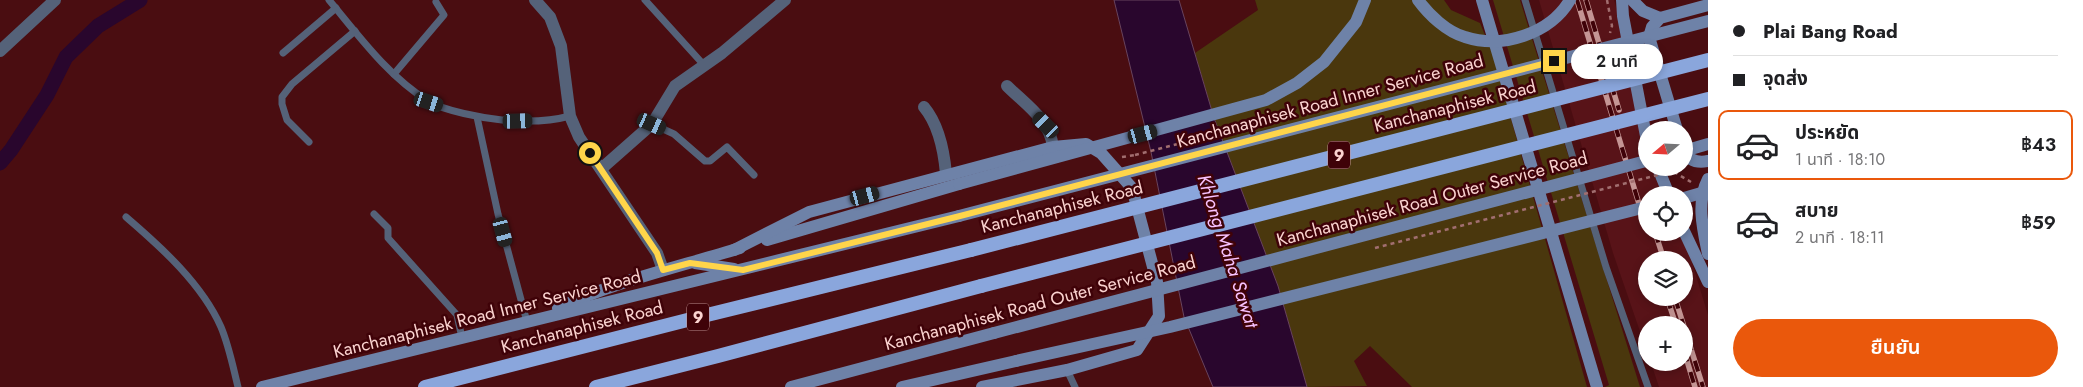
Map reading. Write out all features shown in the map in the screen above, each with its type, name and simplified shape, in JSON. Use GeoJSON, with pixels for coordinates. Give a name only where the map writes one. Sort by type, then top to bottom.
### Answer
{"type":"FeatureCollection","features":[{"type":"Feature","properties":{"kind":"highway","name":"Kanchanaphisek Road"},"geometry":{"type":"LineString","coordinates":[[425,387],[971,250],[1708,60]]}},
{"type":"Feature","properties":{"kind":"highway","name":"9"},"geometry":{"type":"LineString","coordinates":[[596,387],[1708,99]]}},
{"type":"Feature","properties":{"kind":"main road"},"geometry":{"type":"LineString","coordinates":[[529,321],[591,293],[663,270],[959,184],[1266,100],[1297,83],[1324,62],[1356,22],[1365,0]]}},
{"type":"Feature","properties":{"kind":"main road"},"geometry":{"type":"LineString","coordinates":[[1418,0],[1437,21],[1464,37],[1486,42],[1517,38],[1542,28],[1565,8],[1570,0]]}},
{"type":"Feature","properties":{"kind":"main road"},"geometry":{"type":"LineString","coordinates":[[1482,0],[1596,384]]}},
{"type":"Feature","properties":{"kind":"main road"},"geometry":{"type":"LineString","coordinates":[[1622,0],[1623,16],[1643,121]]}},
{"type":"Feature","properties":{"kind":"main road"},"geometry":{"type":"LineString","coordinates":[[1632,0],[1643,11],[1660,18]]}},
{"type":"Feature","properties":{"kind":"main road"},"geometry":{"type":"LineString","coordinates":[[1674,121],[1649,37],[1652,27],[1660,18],[1708,5]]}},
{"type":"Feature","properties":{"kind":"main road","name":"Kanchanaphisek Road Inner Service Road"},"geometry":{"type":"LineString","coordinates":[[262,387],[960,216],[1708,21]]}},
{"type":"Feature","properties":{"kind":"main road"},"geometry":{"type":"LineString","coordinates":[[734,250],[809,212],[1053,147],[1086,144],[1101,153],[1132,188],[1157,282],[1159,316],[1137,350],[1067,370],[982,387]]}},
{"type":"Feature","properties":{"kind":"main road"},"geometry":{"type":"LineString","coordinates":[[1693,148],[1708,144]]}},
{"type":"Feature","properties":{"kind":"main road"},"geometry":{"type":"LineString","coordinates":[[1693,160],[1708,162]]}},
{"type":"Feature","properties":{"kind":"main road","name":"Kanchanaphisek Road Outer Service Road"},"geometry":{"type":"LineString","coordinates":[[791,387],[1638,163]]}},
{"type":"Feature","properties":{"kind":"main road"},"geometry":{"type":"LineString","coordinates":[[1708,179],[1704,188],[1702,218],[1708,254]]}},
{"type":"Feature","properties":{"kind":"main road"},"geometry":{"type":"LineString","coordinates":[[1693,196],[1708,192]]}},
{"type":"Feature","properties":{"kind":"main road"},"geometry":{"type":"LineString","coordinates":[[902,387],[1170,327],[1638,209]]}},
{"type":"Feature","properties":{"kind":"main road"},"geometry":{"type":"LineString","coordinates":[[1689,241],[1708,282]]}},
{"type":"Feature","properties":{"kind":"main road"},"geometry":{"type":"LineString","coordinates":[[690,263],[743,270]]}},
{"type":"Feature","properties":{"kind":"street"},"geometry":{"type":"LineString","coordinates":[[0,51],[55,0]]}},
{"type":"Feature","properties":{"kind":"street"},"geometry":{"type":"LineString","coordinates":[[535,0],[550,17],[561,46],[570,116],[579,137],[657,253],[663,270]]}},
{"type":"Feature","properties":{"kind":"street"},"geometry":{"type":"LineString","coordinates":[[601,170],[652,124],[675,86],[703,64],[722,53],[785,0]]}},
{"type":"Feature","properties":{"kind":"street"},"geometry":{"type":"LineString","coordinates":[[1006,86],[1046,125],[1053,147]]}},
{"type":"Feature","properties":{"kind":"street"},"geometry":{"type":"LineString","coordinates":[[924,107],[932,117],[937,129],[946,174]]}},
{"type":"Feature","properties":{"kind":"lane"},"geometry":{"type":"LineString","coordinates":[[329,0],[394,74],[429,102],[477,117],[518,121],[557,120],[570,116]]}},
{"type":"Feature","properties":{"kind":"lane"},"geometry":{"type":"LineString","coordinates":[[646,0],[703,64]]}},
{"type":"Feature","properties":{"kind":"lane"},"geometry":{"type":"LineString","coordinates":[[1525,0],[1620,310],[1648,387]]}},
{"type":"Feature","properties":{"kind":"lane"},"geometry":{"type":"LineString","coordinates":[[394,74],[444,14],[436,2]]}},
{"type":"Feature","properties":{"kind":"lane"},"geometry":{"type":"LineString","coordinates":[[283,54],[336,8]]}},
{"type":"Feature","properties":{"kind":"lane"},"geometry":{"type":"LineString","coordinates":[[309,142],[287,120],[282,97],[292,84],[355,31]]}},
{"type":"Feature","properties":{"kind":"lane"},"geometry":{"type":"LineString","coordinates":[[477,117],[498,214],[529,321]]}},
{"type":"Feature","properties":{"kind":"lane"},"geometry":{"type":"LineString","coordinates":[[652,124],[674,134],[705,161],[710,161],[727,147],[754,175]]}},
{"type":"Feature","properties":{"kind":"lane"},"geometry":{"type":"LineString","coordinates":[[374,214],[388,228],[388,238],[457,315],[462,338]]}},
{"type":"Feature","properties":{"kind":"lane"},"geometry":{"type":"LineString","coordinates":[[126,217],[176,265],[201,294],[221,326],[231,356],[238,387]]}},
{"type":"Feature","properties":{"kind":"lane"},"geometry":{"type":"LineString","coordinates":[[1067,370],[1075,387]]}},
{"type":"Feature","properties":{"kind":"path"},"geometry":{"type":"LineString","coordinates":[[1607,0],[1612,26],[1610,33]]}},
{"type":"Feature","properties":{"kind":"path"},"geometry":{"type":"LineString","coordinates":[[1118,158],[1261,122]]}},
{"type":"Feature","properties":{"kind":"path"},"geometry":{"type":"LineString","coordinates":[[1366,250],[1673,171],[1691,182]]}},
{"type":"Feature","properties":{"kind":"shaded area"},"geometry":{"type":"Polygon","coordinates":[[[1255,0],[1444,0],[1451,10],[1480,23],[1492,52],[1587,387],[1412,387],[1370,346],[1354,361],[1367,386],[1307,387],[1278,286],[1214,118],[1195,53],[1258,10],[1255,0]]]}},
{"type":"Feature","properties":{"kind":"shaded area"},"geometry":{"type":"Polygon","coordinates":[[[1493,0],[1520,0],[1640,387],[1605,387],[1609,385],[1493,0]]]}},
{"type":"Feature","properties":{"kind":"shaded area"},"geometry":{"type":"Polygon","coordinates":[[[1539,0],[1614,0],[1650,121],[1638,121],[1638,176],[1666,176],[1669,186],[1638,186],[1638,241],[1685,241],[1688,251],[1638,251],[1638,306],[1693,306],[1693,266],[1708,315],[1708,387],[1659,387],[1654,371],[1693,371],[1693,316],[1638,316],[1638,326],[1613,253],[1539,0]]]}},
{"type":"Feature","properties":{"kind":"water","name":"Khlong Maha Sawat"},"geometry":{"type":"Polygon","coordinates":[[[1114,0],[1179,0],[1214,118],[1278,286],[1307,387],[1213,387],[1184,317],[1151,152],[1114,0]]]}},
{"type":"Feature","properties":{"kind":"waterway"},"geometry":{"type":"LineString","coordinates":[[0,163],[11,150],[47,95],[66,57],[98,26],[140,0]]}},
{"type":"Feature","properties":{"kind":"railway"},"geometry":{"type":"LineString","coordinates":[[1577,0],[1638,201]]}},
{"type":"Feature","properties":{"kind":"railway"},"geometry":{"type":"LineString","coordinates":[[1586,0],[1619,110]]}},
{"type":"Feature","properties":{"kind":"railway"},"geometry":{"type":"LineString","coordinates":[[1658,241],[1661,251]]}},
{"type":"Feature","properties":{"kind":"railway"},"geometry":{"type":"LineString","coordinates":[[1670,306],[1673,316]]}},
{"type":"Feature","properties":{"kind":"railway"},"geometry":{"type":"LineString","coordinates":[[1678,306],[1703,387]]}},
{"type":"Feature","properties":{"kind":"railway"},"geometry":{"type":"LineString","coordinates":[[1690,371],[1695,387]]}},
{"type":"Feature","properties":{"kind":"route"},"geometry":{"type":"LineString","coordinates":[[590,153],[657,253],[663,270],[690,263],[743,270],[960,216],[1554,61]]}}]}
